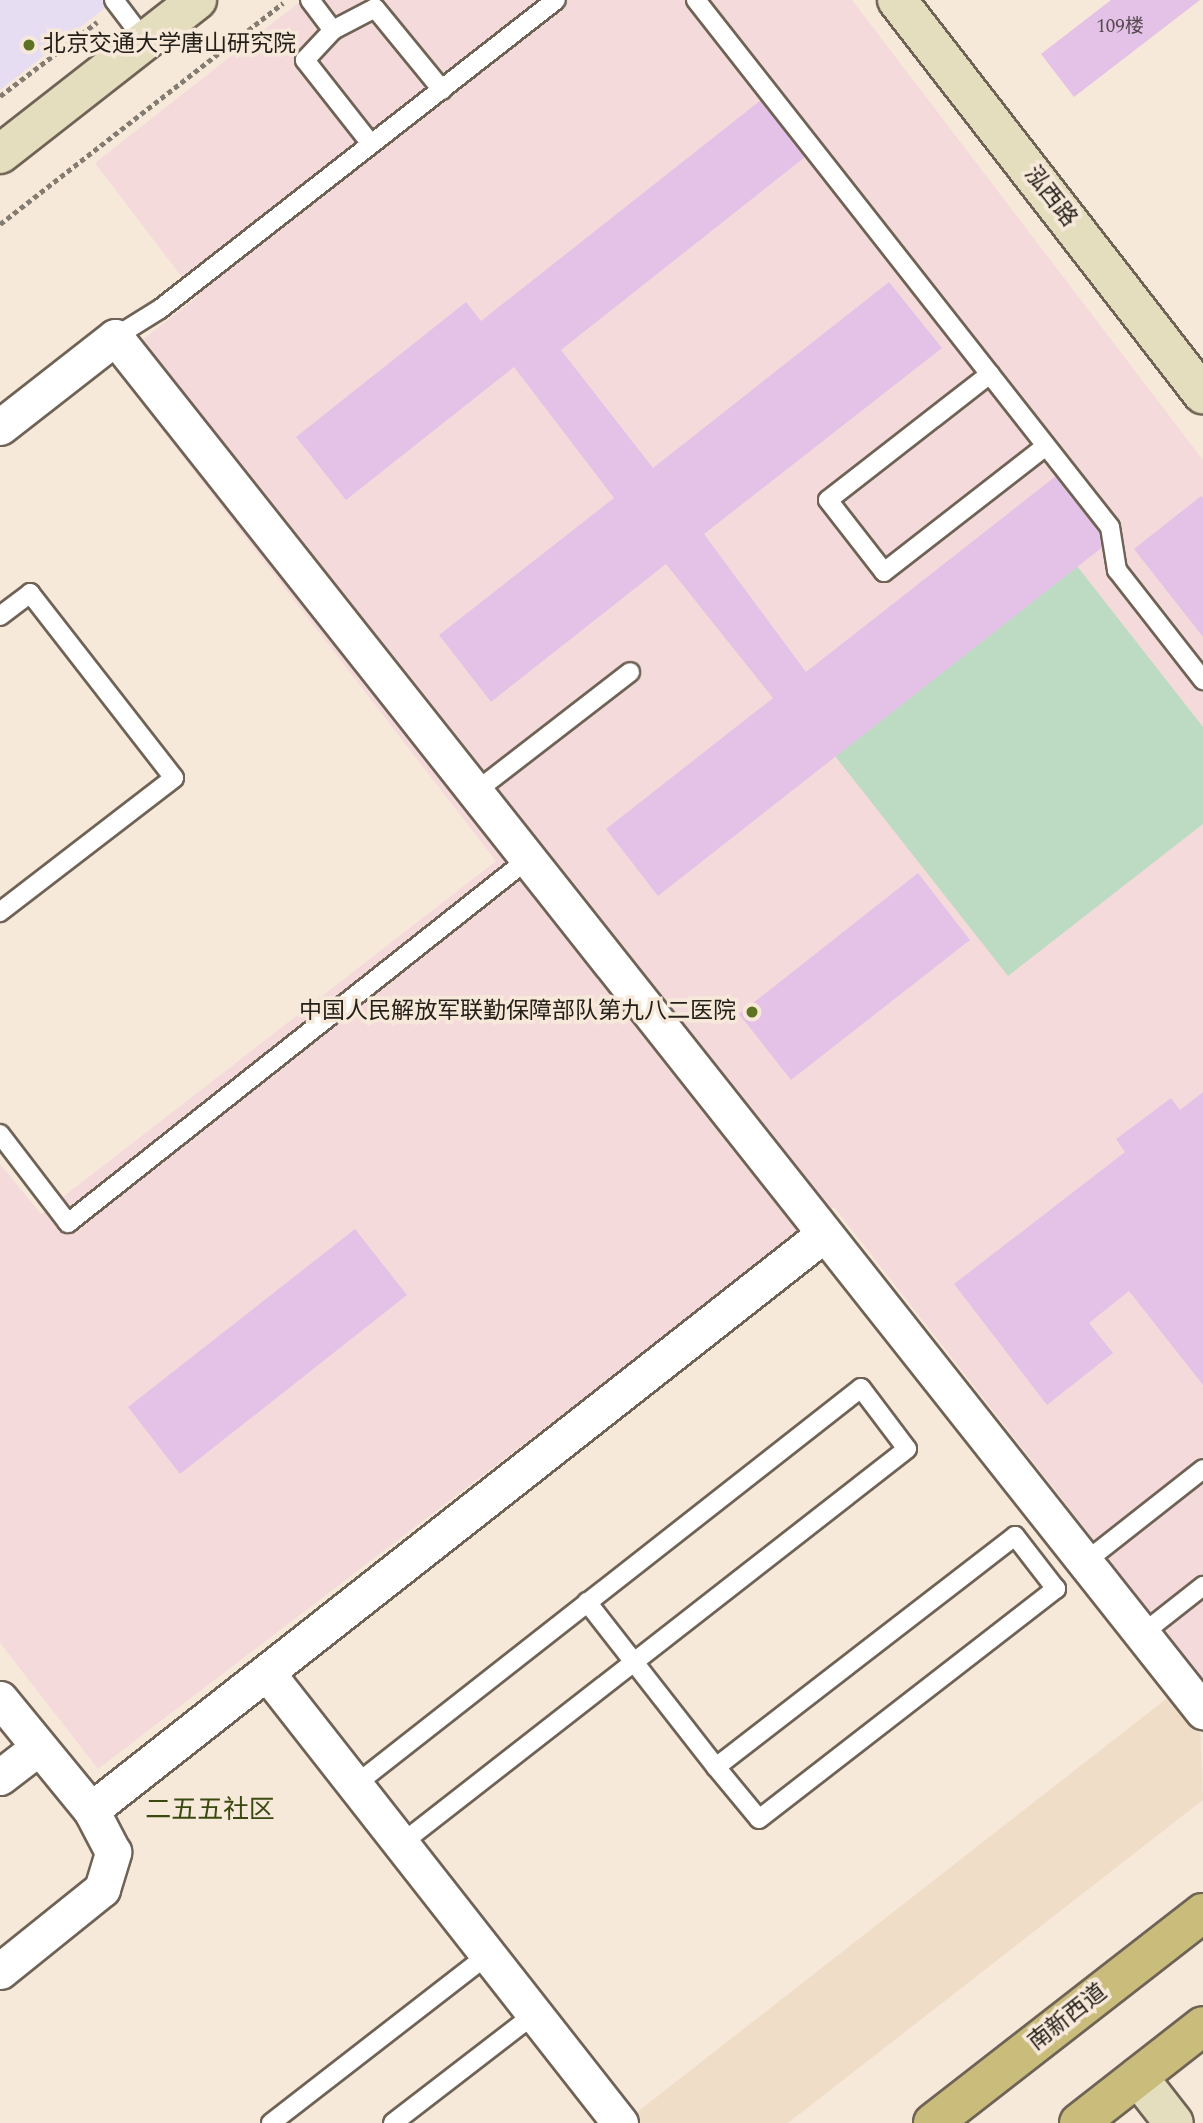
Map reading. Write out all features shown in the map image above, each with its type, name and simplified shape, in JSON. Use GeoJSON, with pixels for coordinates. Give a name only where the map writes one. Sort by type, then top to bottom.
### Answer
{"type":"FeatureCollection","features":[{"type":"Feature","properties":{"kind":"main road","name":"南新西道"},"geometry":{"type":"LineString","coordinates":[[933,2123],[1203,1913]]}},
{"type":"Feature","properties":{"kind":"main road"},"geometry":{"type":"LineString","coordinates":[[1079,2123],[1203,2026]]}},
{"type":"Feature","properties":{"kind":"street"},"geometry":{"type":"LineString","coordinates":[[0,154],[197,0]]}},
{"type":"Feature","properties":{"kind":"street","name":"泓西路"},"geometry":{"type":"LineString","coordinates":[[897,0],[1203,394]]}},
{"type":"Feature","properties":{"kind":"street"},"geometry":{"type":"LineString","coordinates":[[0,427],[114,337],[1203,1711]]}},
{"type":"Feature","properties":{"kind":"street"},"geometry":{"type":"LineString","coordinates":[[91,1810],[824,1234]]}},
{"type":"Feature","properties":{"kind":"street"},"geometry":{"type":"LineString","coordinates":[[267,1673],[620,2123]]}},
{"type":"Feature","properties":{"kind":"street"},"geometry":{"type":"LineString","coordinates":[[0,1699],[91,1810],[113,1852],[102,1889],[0,1971]]}},
{"type":"Feature","properties":{"kind":"street"},"geometry":{"type":"LineString","coordinates":[[0,1777],[39,1747]]}},
{"type":"Feature","properties":{"kind":"street"},"geometry":{"type":"LineString","coordinates":[[1138,2077],[1174,2123]]}},
{"type":"Feature","properties":{"kind":"lane"},"geometry":{"type":"LineString","coordinates":[[310,0],[333,30]]}},
{"type":"Feature","properties":{"kind":"lane"},"geometry":{"type":"LineString","coordinates":[[114,337],[160,309],[556,0]]}},
{"type":"Feature","properties":{"kind":"lane"},"geometry":{"type":"LineString","coordinates":[[696,0],[1110,527],[1117,570],[1203,680]]}},
{"type":"Feature","properties":{"kind":"lane"},"geometry":{"type":"LineString","coordinates":[[116,3],[145,41]]}},
{"type":"Feature","properties":{"kind":"lane"},"geometry":{"type":"LineString","coordinates":[[371,145],[305,60],[333,30],[375,8],[442,90]]}},
{"type":"Feature","properties":{"kind":"lane"},"geometry":{"type":"LineString","coordinates":[[990,374],[828,500],[876,562],[884,572],[1046,446]]}},
{"type":"Feature","properties":{"kind":"lane"},"geometry":{"type":"LineString","coordinates":[[0,616],[30,593],[174,778],[0,912]]}},
{"type":"Feature","properties":{"kind":"lane"},"geometry":{"type":"LineString","coordinates":[[475,792],[630,672]]}},
{"type":"Feature","properties":{"kind":"lane"},"geometry":{"type":"LineString","coordinates":[[0,1135],[68,1223],[528,859]]}},
{"type":"Feature","properties":{"kind":"lane"},"geometry":{"type":"LineString","coordinates":[[355,1785],[861,1388],[907,1449],[402,1843]]}},
{"type":"Feature","properties":{"kind":"lane"},"geometry":{"type":"LineString","coordinates":[[1085,1562],[1203,1469]]}},
{"type":"Feature","properties":{"kind":"lane"},"geometry":{"type":"LineString","coordinates":[[587,1602],[716,1767],[759,1819],[1056,1589],[1015,1536],[716,1767]]}},
{"type":"Feature","properties":{"kind":"lane"},"geometry":{"type":"LineString","coordinates":[[1142,1634],[1203,1586]]}},
{"type":"Feature","properties":{"kind":"lane"},"geometry":{"type":"LineString","coordinates":[[271,2123],[489,1954]]}},
{"type":"Feature","properties":{"kind":"lane"},"geometry":{"type":"LineString","coordinates":[[393,2123],[536,2013]]}},
{"type":"Feature","properties":{"kind":"path"},"geometry":{"type":"LineString","coordinates":[[0,224],[286,0]]}},
{"type":"Feature","properties":{"kind":"path"},"geometry":{"type":"LineString","coordinates":[[0,96],[116,3]]}},
{"type":"Feature","properties":{"kind":"shaded area","name":"北京交通大学唐山研究院"},"geometry":{"type":"Polygon","coordinates":[[[0,0],[115,0],[0,90],[0,0]]]}},
{"type":"Feature","properties":{"kind":"shaded area","name":"中国人民解放军联勤保障部队第九八二医院"},"geometry":{"type":"Polygon","coordinates":[[[302,0],[852,0],[1203,460],[1203,1680],[834,1207],[98,1769],[0,1643],[0,1164],[41,1214],[496,861],[111,364],[197,297],[95,163],[302,0]]]}},
{"type":"Feature","properties":{"kind":"shaded area"},"geometry":{"type":"Polygon","coordinates":[[[1198,1674],[1203,1800],[788,2123],[623,2123],[1198,1674]]]}},
{"type":"Feature","properties":{"kind":"green space"},"geometry":{"type":"Polygon","coordinates":[[[1077,566],[1203,727],[1203,824],[1008,976],[835,756],[1077,566]]]}},
{"type":"Feature","properties":{"kind":"building"},"geometry":{"type":"Polygon","coordinates":[[[1111,0],[1200,0],[1074,97],[1041,54],[1111,0]]]}},
{"type":"Feature","properties":{"kind":"building"},"geometry":{"type":"Polygon","coordinates":[[[761,100],[805,157],[561,350],[653,468],[889,282],[942,348],[704,534],[806,672],[1056,476],[1109,542],[658,896],[606,829],[773,698],[666,564],[491,702],[439,635],[614,498],[514,367],[346,500],[296,437],[466,302],[481,321],[761,100]]]}},
{"type":"Feature","properties":{"kind":"building"},"geometry":{"type":"Polygon","coordinates":[[[1201,496],[1203,498],[1203,637],[1134,549],[1201,496]]]}},
{"type":"Feature","properties":{"kind":"building"},"geometry":{"type":"Polygon","coordinates":[[[918,873],[970,940],[791,1080],[739,1014],[918,873]]]}},
{"type":"Feature","properties":{"kind":"building"},"geometry":{"type":"Polygon","coordinates":[[[1203,1092],[1203,1385],[1129,1291],[1089,1323],[1113,1353],[1047,1405],[954,1284],[1125,1152],[1116,1139],[1171,1098],[1180,1110],[1203,1092]]]}},
{"type":"Feature","properties":{"kind":"building"},"geometry":{"type":"Polygon","coordinates":[[[355,1229],[407,1295],[180,1474],[128,1407],[355,1229]]]}},
{"type":"Feature","properties":{"kind":"place","name":"北京交通大学唐山研究院"},"geometry":{"type":"Point","coordinates":[29,45]}},
{"type":"Feature","properties":{"kind":"place","name":"中国人民解放军联勤保障部队第九八二医院"},"geometry":{"type":"Point","coordinates":[752,1012]}},
{"type":"Feature","properties":{"kind":"district","name":"二五五社区"},"geometry":{"type":"Point","coordinates":[210,1811]}}]}
